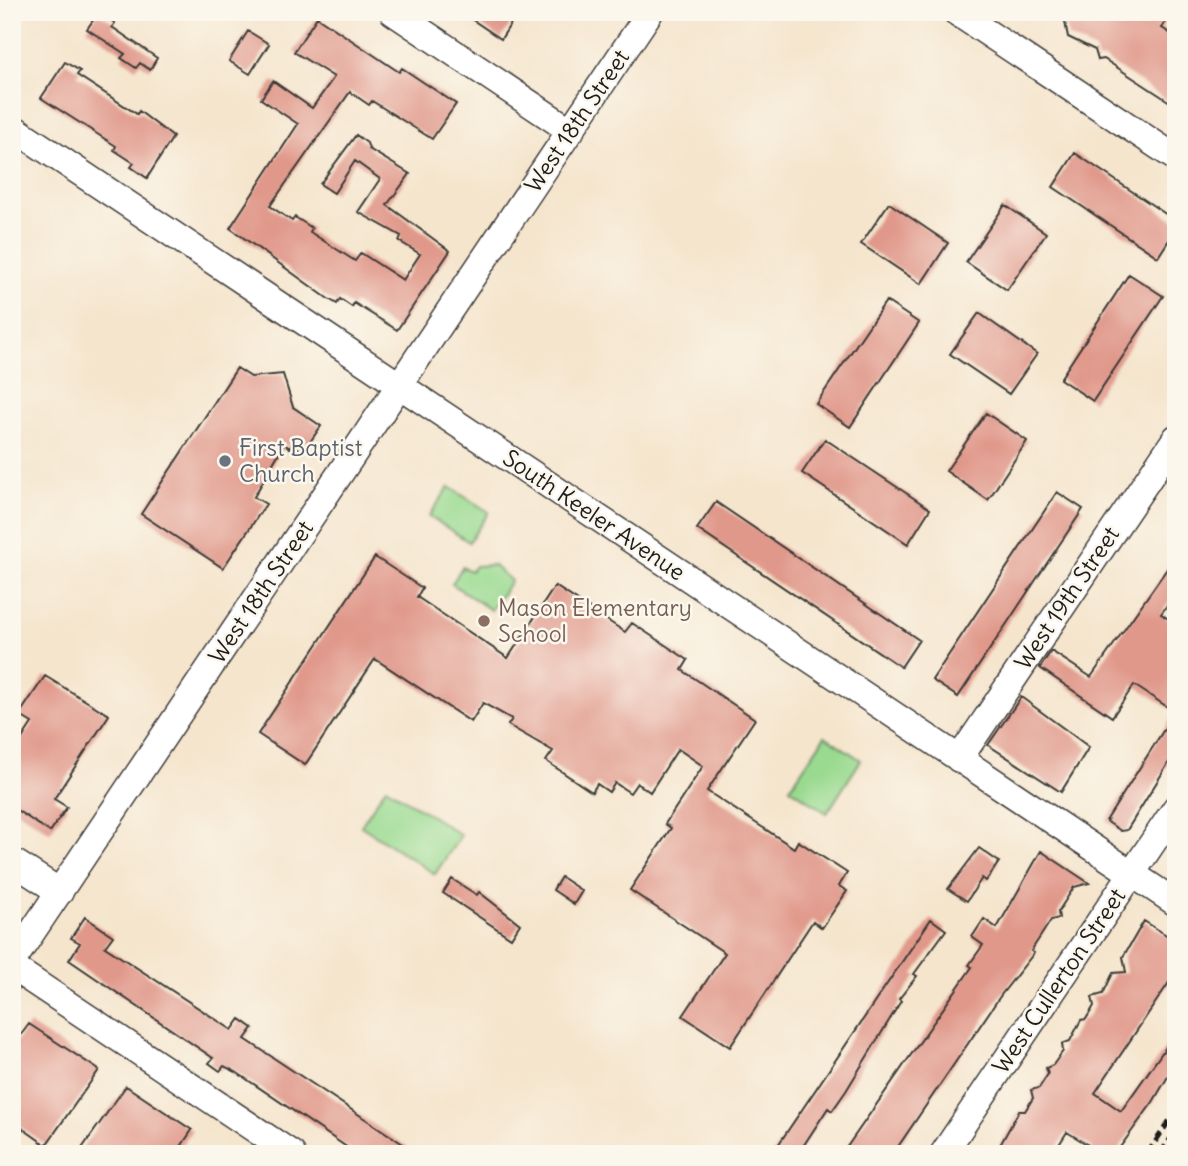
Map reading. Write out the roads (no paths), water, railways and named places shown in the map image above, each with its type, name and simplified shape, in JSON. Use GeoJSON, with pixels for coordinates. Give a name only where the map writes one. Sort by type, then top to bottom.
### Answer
{"type":"FeatureCollection","features":[{"type":"Feature","properties":{"kind":"street"},"geometry":{"type":"LineString","coordinates":[[393,12],[571,131]]}},
{"type":"Feature","properties":{"kind":"street","name":"West 18th Street"},"geometry":{"type":"LineString","coordinates":[[12,965],[650,12]]}},
{"type":"Feature","properties":{"kind":"street"},"geometry":{"type":"LineString","coordinates":[[956,12],[1176,158]]}},
{"type":"Feature","properties":{"kind":"street","name":"South Keeler Avenue"},"geometry":{"type":"LineString","coordinates":[[12,127],[1176,903]]}},
{"type":"Feature","properties":{"kind":"street","name":"West 19th Street"},"geometry":{"type":"LineString","coordinates":[[959,759],[1176,438]]}},
{"type":"Feature","properties":{"kind":"street","name":"West Cullerton Street"},"geometry":{"type":"LineString","coordinates":[[943,1154],[1176,808]]}},
{"type":"Feature","properties":{"kind":"street"},"geometry":{"type":"LineString","coordinates":[[12,861],[60,892]]}},
{"type":"Feature","properties":{"kind":"street"},"geometry":{"type":"LineString","coordinates":[[12,965],[292,1154]]}},
{"type":"Feature","properties":{"kind":"railway"},"geometry":{"type":"LineString","coordinates":[[1147,1154],[1176,1111]]}},
{"type":"Feature","properties":{"kind":"railway"},"geometry":{"type":"LineString","coordinates":[[1160,1154],[1176,1131]]}},
{"type":"Feature","properties":{"kind":"place","name":"First Baptist Church"},"geometry":{"type":"Point","coordinates":[225,461]}},
{"type":"Feature","properties":{"kind":"place","name":"Mason Elementary School"},"geometry":{"type":"Point","coordinates":[484,621]}}]}
